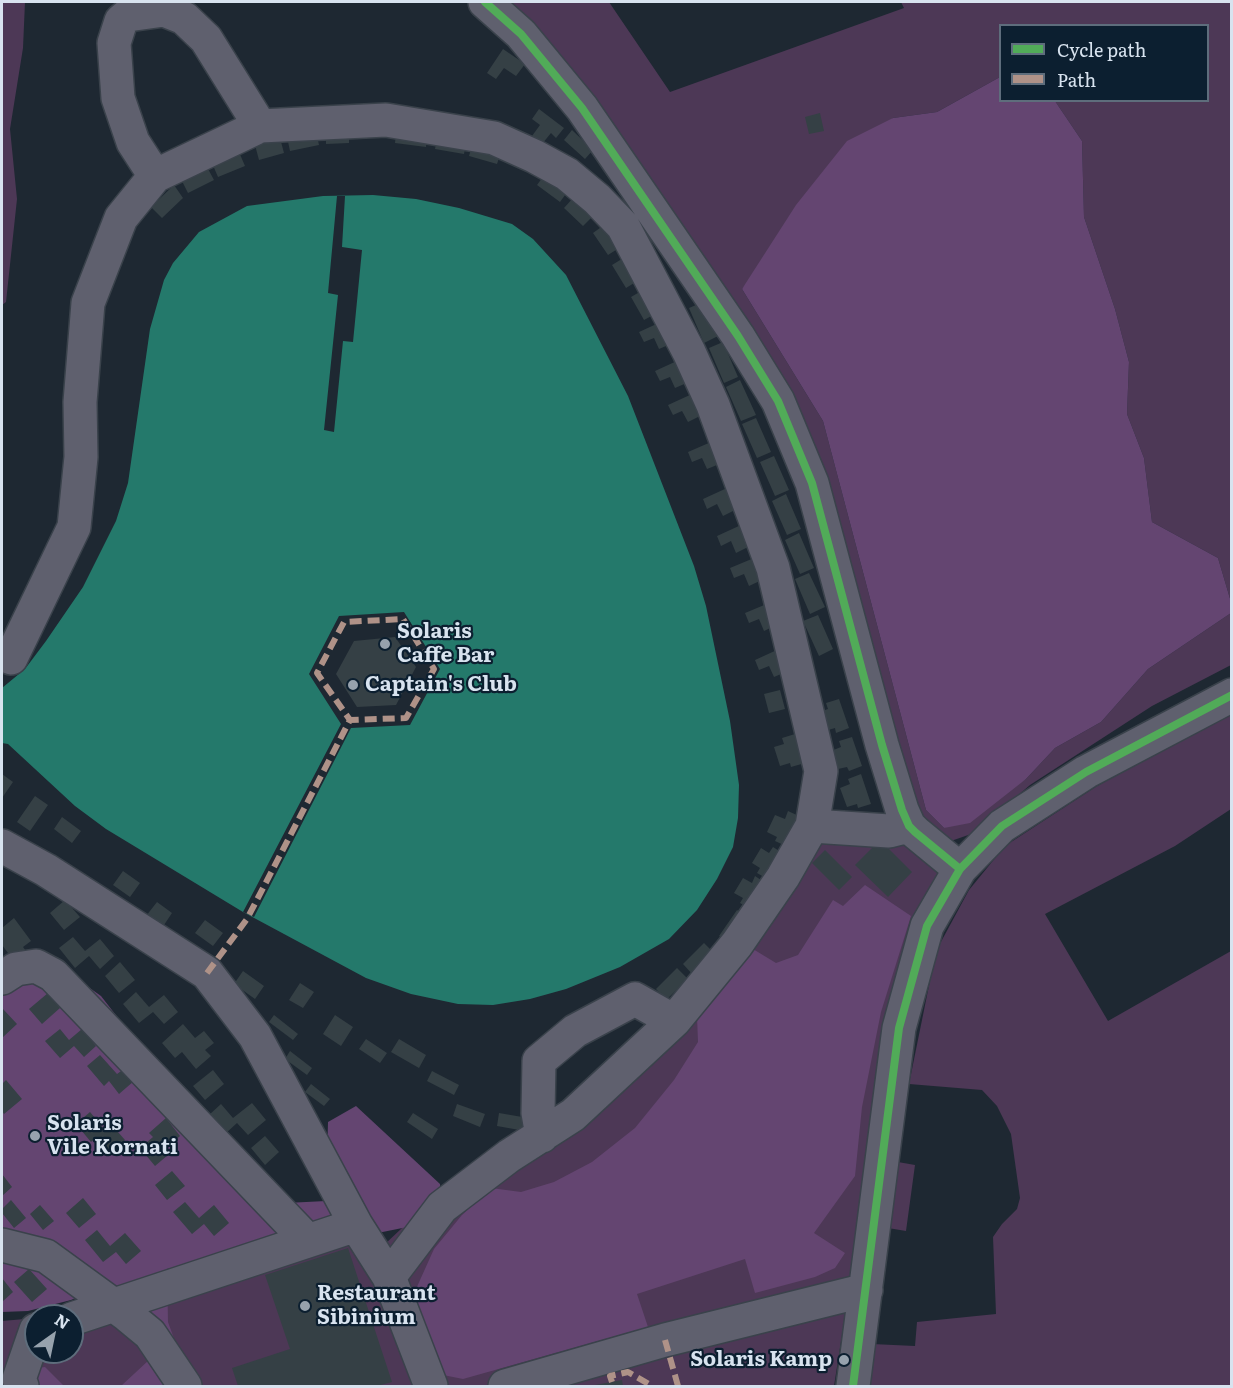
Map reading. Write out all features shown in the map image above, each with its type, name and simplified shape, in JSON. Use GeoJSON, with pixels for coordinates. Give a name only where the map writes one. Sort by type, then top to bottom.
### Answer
{"type":"FeatureCollection","features":[{"type":"Feature","properties":{"kind":"street"},"geometry":{"type":"LineString","coordinates":[[485,2],[521,34],[582,108],[738,336],[778,401],[812,483],[882,746],[909,826],[960,869]]}},
{"type":"Feature","properties":{"kind":"street"},"geometry":{"type":"LineString","coordinates":[[155,176],[133,141],[118,98],[114,43],[128,8],[164,9],[183,18],[206,39],[260,126]]}},
{"type":"Feature","properties":{"kind":"street"},"geometry":{"type":"LineString","coordinates":[[10,658],[74,527],[81,457],[80,402],[88,303],[121,218],[155,176],[260,126],[386,120],[494,138],[567,174],[597,199],[623,226],[690,352],[773,568],[821,771],[812,826],[783,877],[737,944],[674,1021],[573,1115],[509,1156],[442,1208],[389,1277]]}},
{"type":"Feature","properties":{"kind":"street"},"geometry":{"type":"LineString","coordinates":[[853,1386],[898,1028],[927,926],[960,869],[1002,826],[1086,771],[1232,695]]}},
{"type":"Feature","properties":{"kind":"street"},"geometry":{"type":"LineString","coordinates":[[812,826],[889,831],[909,826]]}},
{"type":"Feature","properties":{"kind":"street"},"geometry":{"type":"LineString","coordinates":[[2,846],[46,870],[207,973],[255,1036],[356,1225],[389,1277],[431,1386]]}},
{"type":"Feature","properties":{"kind":"street"},"geometry":{"type":"LineString","coordinates":[[2,978],[16,969],[36,966],[52,975],[308,1241]]}},
{"type":"Feature","properties":{"kind":"street"},"geometry":{"type":"LineString","coordinates":[[542,1136],[538,1113],[539,1061],[575,1031],[634,999],[674,1021]]}},
{"type":"Feature","properties":{"kind":"street"},"geometry":{"type":"LineString","coordinates":[[84,1315],[356,1225]]}},
{"type":"Feature","properties":{"kind":"street"},"geometry":{"type":"LineString","coordinates":[[2,1245],[46,1256],[127,1315],[150,1335],[185,1386]]}},
{"type":"Feature","properties":{"kind":"street"},"geometry":{"type":"LineString","coordinates":[[505,1386],[665,1340],[866,1290]]}},
{"type":"Feature","properties":{"kind":"street"},"geometry":{"type":"LineString","coordinates":[[22,1386],[19,1379],[24,1364]]}},
{"type":"Feature","properties":{"kind":"shaded area"},"geometry":{"type":"Polygon","coordinates":[[[2,2],[25,2],[23,48],[10,129],[17,199],[6,302],[2,305],[2,2]]]}},
{"type":"Feature","properties":{"kind":"shaded area"},"geometry":{"type":"Polygon","coordinates":[[[502,2],[609,2],[670,92],[904,8],[901,2],[1231,2],[1231,602],[1218,558],[1152,522],[1144,458],[1127,414],[1129,362],[1115,309],[1084,217],[1082,141],[1056,102],[1209,102],[1209,24],[999,24],[999,78],[937,112],[893,118],[742,289],[823,421],[926,810],[944,828],[1026,779],[1055,748],[1101,722],[1148,669],[1231,613],[1231,665],[1152,706],[1030,785],[974,833],[951,841],[931,831],[913,805],[746,327],[678,219],[502,2]]]}},
{"type":"Feature","properties":{"kind":"shaded area"},"geometry":{"type":"Polygon","coordinates":[[[999,78],[999,102],[1056,102],[1082,141],[1084,217],[1115,309],[1129,362],[1127,414],[1144,458],[1152,522],[1218,558],[1231,602],[1231,613],[1148,669],[1101,722],[1055,748],[1026,779],[970,823],[944,828],[926,810],[823,421],[742,289],[796,205],[847,141],[893,118],[937,112],[999,78]]]}},
{"type":"Feature","properties":{"kind":"shaded area"},"geometry":{"type":"Polygon","coordinates":[[[373,195],[416,199],[459,208],[512,224],[533,239],[566,275],[628,396],[694,566],[706,606],[730,721],[739,785],[738,818],[733,847],[717,879],[697,910],[669,939],[620,967],[566,989],[530,999],[493,1005],[458,1004],[411,994],[366,978],[243,912],[106,829],[75,806],[8,744],[2,743],[2,688],[25,669],[83,587],[116,521],[128,483],[150,329],[164,280],[173,263],[199,232],[247,206],[323,196],[373,195]]]}},
{"type":"Feature","properties":{"kind":"shaded area"},"geometry":{"type":"Polygon","coordinates":[[[1231,712],[1231,809],[1175,846],[1045,914],[1108,1021],[1231,951],[1231,1386],[868,1386],[872,1344],[915,1346],[917,1322],[996,1314],[993,1237],[1017,1209],[1020,1198],[1011,1134],[997,1106],[982,1090],[909,1084],[936,951],[969,890],[1005,846],[1097,786],[1231,712]]]}},
{"type":"Feature","properties":{"kind":"shaded area"},"geometry":{"type":"Polygon","coordinates":[[[803,831],[889,831],[945,879],[856,1246],[834,1386],[2,1386],[2,1321],[24,1319],[24,1364],[84,1364],[84,1305],[367,1211],[385,1244],[435,1197],[561,1117],[663,1022],[803,831]]]}},
{"type":"Feature","properties":{"kind":"shaded area"},"geometry":{"type":"Polygon","coordinates":[[[865,885],[911,916],[881,1012],[862,1107],[855,1176],[814,1233],[845,1253],[835,1268],[815,1277],[755,1293],[745,1259],[637,1294],[648,1327],[463,1379],[443,1375],[411,1300],[434,1249],[462,1215],[491,1188],[521,1192],[554,1182],[592,1162],[635,1128],[674,1080],[698,1042],[697,1016],[748,946],[776,963],[798,955],[833,900],[843,906],[865,885]]]}},
{"type":"Feature","properties":{"kind":"shaded area"},"geometry":{"type":"Polygon","coordinates":[[[52,961],[101,996],[196,1118],[286,1203],[326,1201],[328,1122],[356,1106],[440,1184],[442,1220],[343,1240],[167,1269],[168,1322],[184,1366],[104,1285],[71,1300],[55,1304],[24,1304],[24,1311],[2,1312],[2,989],[24,985],[52,961]]]}},
{"type":"Feature","properties":{"kind":"shaded area"},"geometry":{"type":"Polygon","coordinates":[[[898,1162],[915,1165],[906,1231],[888,1228],[898,1162]]]}},
{"type":"Feature","properties":{"kind":"shaded area"},"geometry":{"type":"Polygon","coordinates":[[[149,1360],[169,1386],[121,1386],[149,1360]]]}},
{"type":"Feature","properties":{"kind":"shaded area"},"geometry":{"type":"Polygon","coordinates":[[[45,1367],[64,1386],[2,1386],[2,1373],[45,1367]]]}},
{"type":"Feature","properties":{"kind":"pier"},"geometry":{"type":"Polygon","coordinates":[[[337,196],[345,196],[342,247],[362,250],[353,342],[343,341],[334,432],[324,430],[338,295],[328,293],[337,196]]]}},
{"type":"Feature","properties":{"kind":"pier"},"geometry":{"type":"Polygon","coordinates":[[[404,612],[440,669],[410,725],[351,728],[254,917],[243,912],[341,724],[309,674],[339,616],[404,612]]]}},
{"type":"Feature","properties":{"kind":"building"},"geometry":{"type":"Polygon","coordinates":[[[503,49],[525,64],[516,76],[504,68],[496,79],[487,73],[503,49]]]}},
{"type":"Feature","properties":{"kind":"building"},"geometry":{"type":"Polygon","coordinates":[[[539,109],[564,128],[556,138],[551,133],[542,144],[532,136],[540,125],[532,119],[539,109]]]}},
{"type":"Feature","properties":{"kind":"building"},"geometry":{"type":"Polygon","coordinates":[[[820,113],[824,131],[809,134],[805,117],[820,113]]]}},
{"type":"Feature","properties":{"kind":"building"},"geometry":{"type":"Polygon","coordinates":[[[326,129],[349,129],[349,143],[326,144],[326,129]]]}},
{"type":"Feature","properties":{"kind":"building"},"geometry":{"type":"Polygon","coordinates":[[[572,130],[593,150],[585,159],[564,140],[572,130]]]}},
{"type":"Feature","properties":{"kind":"building"},"geometry":{"type":"Polygon","coordinates":[[[316,131],[319,145],[290,151],[287,137],[316,131]]]}},
{"type":"Feature","properties":{"kind":"building"},"geometry":{"type":"Polygon","coordinates":[[[396,133],[427,137],[426,147],[395,143],[396,133]]]}},
{"type":"Feature","properties":{"kind":"building"},"geometry":{"type":"Polygon","coordinates":[[[280,138],[284,153],[259,160],[255,145],[280,138]]]}},
{"type":"Feature","properties":{"kind":"building"},"geometry":{"type":"Polygon","coordinates":[[[437,138],[466,143],[464,154],[435,149],[437,138]]]}},
{"type":"Feature","properties":{"kind":"building"},"geometry":{"type":"Polygon","coordinates":[[[472,146],[500,155],[497,164],[469,156],[472,146]]]}},
{"type":"Feature","properties":{"kind":"building"},"geometry":{"type":"Polygon","coordinates":[[[239,152],[245,166],[218,177],[212,163],[239,152]]]}},
{"type":"Feature","properties":{"kind":"building"},"geometry":{"type":"Polygon","coordinates":[[[207,167],[214,180],[188,193],[181,179],[207,167]]]}},
{"type":"Feature","properties":{"kind":"building"},"geometry":{"type":"Polygon","coordinates":[[[545,174],[568,191],[560,202],[537,185],[545,174]]]}},
{"type":"Feature","properties":{"kind":"building"},"geometry":{"type":"Polygon","coordinates":[[[174,185],[183,198],[162,218],[151,207],[174,185]]]}},
{"type":"Feature","properties":{"kind":"building"},"geometry":{"type":"Polygon","coordinates":[[[573,198],[593,216],[583,226],[564,208],[573,198]]]}},
{"type":"Feature","properties":{"kind":"building"},"geometry":{"type":"Polygon","coordinates":[[[604,225],[619,248],[608,255],[593,233],[604,225]]]}},
{"type":"Feature","properties":{"kind":"building"},"geometry":{"type":"Polygon","coordinates":[[[625,257],[639,280],[626,288],[612,265],[625,257]]]}},
{"type":"Feature","properties":{"kind":"building"},"geometry":{"type":"Polygon","coordinates":[[[643,290],[657,313],[644,320],[631,297],[643,290]]]}},
{"type":"Feature","properties":{"kind":"building"},"geometry":{"type":"Polygon","coordinates":[[[703,302],[718,336],[704,343],[689,308],[703,302]]]}},
{"type":"Feature","properties":{"kind":"building"},"geometry":{"type":"Polygon","coordinates":[[[663,321],[673,343],[659,349],[654,338],[644,342],[639,332],[663,321]]]}},
{"type":"Feature","properties":{"kind":"building"},"geometry":{"type":"Polygon","coordinates":[[[723,342],[738,377],[724,383],[709,348],[723,342]]]}},
{"type":"Feature","properties":{"kind":"building"},"geometry":{"type":"Polygon","coordinates":[[[679,360],[689,382],[675,388],[670,377],[660,381],[655,371],[679,360]]]}},
{"type":"Feature","properties":{"kind":"building"},"geometry":{"type":"Polygon","coordinates":[[[740,380],[756,415],[741,421],[726,387],[740,380]]]}},
{"type":"Feature","properties":{"kind":"building"},"geometry":{"type":"Polygon","coordinates":[[[692,394],[702,415],[688,422],[682,411],[673,415],[668,405],[692,394]]]}},
{"type":"Feature","properties":{"kind":"building"},"geometry":{"type":"Polygon","coordinates":[[[756,418],[771,452],[757,458],[742,424],[756,418]]]}},
{"type":"Feature","properties":{"kind":"building"},"geometry":{"type":"Polygon","coordinates":[[[711,442],[722,463],[707,469],[702,458],[692,462],[688,452],[711,442]]]}},
{"type":"Feature","properties":{"kind":"building"},"geometry":{"type":"Polygon","coordinates":[[[774,456],[789,490],[775,496],[760,462],[774,456]]]}},
{"type":"Feature","properties":{"kind":"building"},"geometry":{"type":"Polygon","coordinates":[[[727,488],[737,509],[723,516],[717,504],[707,509],[703,499],[727,488]]]}},
{"type":"Feature","properties":{"kind":"building"},"geometry":{"type":"Polygon","coordinates":[[[786,494],[801,529],[787,535],[772,501],[786,494]]]}},
{"type":"Feature","properties":{"kind":"building"},"geometry":{"type":"Polygon","coordinates":[[[741,525],[750,546],[736,553],[731,541],[721,546],[717,536],[741,525]]]}},
{"type":"Feature","properties":{"kind":"building"},"geometry":{"type":"Polygon","coordinates":[[[799,533],[814,568],[800,574],[785,540],[799,533]]]}},
{"type":"Feature","properties":{"kind":"building"},"geometry":{"type":"Polygon","coordinates":[[[754,558],[764,579],[749,586],[744,574],[734,578],[730,568],[754,558]]]}},
{"type":"Feature","properties":{"kind":"building"},"geometry":{"type":"Polygon","coordinates":[[[809,573],[825,607],[810,614],[795,579],[809,573]]]}},
{"type":"Feature","properties":{"kind":"building"},"geometry":{"type":"Polygon","coordinates":[[[769,603],[779,624],[764,631],[759,619],[749,623],[745,613],[769,603]]]}},
{"type":"Feature","properties":{"kind":"building"},"geometry":{"type":"Polygon","coordinates":[[[818,615],[833,649],[819,656],[803,621],[818,615]]]}},
{"type":"Feature","properties":{"kind":"building"},"geometry":{"type":"Polygon","coordinates":[[[395,637],[416,667],[396,705],[357,707],[336,674],[354,641],[395,637]]]}},
{"type":"Feature","properties":{"kind":"building"},"geometry":{"type":"Polygon","coordinates":[[[779,649],[788,671],[774,677],[769,666],[759,670],[755,660],[779,649]]]}},
{"type":"Feature","properties":{"kind":"building"},"geometry":{"type":"Polygon","coordinates":[[[780,690],[785,709],[769,713],[764,694],[780,690]]]}},
{"type":"Feature","properties":{"kind":"building"},"geometry":{"type":"Polygon","coordinates":[[[839,699],[849,728],[836,733],[835,728],[825,731],[819,712],[828,709],[826,703],[839,699]]]}},
{"type":"Feature","properties":{"kind":"building"},"geometry":{"type":"Polygon","coordinates":[[[795,734],[805,763],[791,767],[790,763],[780,766],[774,747],[784,744],[782,738],[795,734]]]}},
{"type":"Feature","properties":{"kind":"building"},"geometry":{"type":"Polygon","coordinates":[[[852,737],[862,766],[849,771],[847,767],[838,769],[831,751],[841,747],[839,741],[852,737]]]}},
{"type":"Feature","properties":{"kind":"building"},"geometry":{"type":"Polygon","coordinates":[[[2,774],[13,782],[2,798],[2,774]]]}},
{"type":"Feature","properties":{"kind":"building"},"geometry":{"type":"Polygon","coordinates":[[[861,774],[871,804],[858,808],[857,804],[847,807],[840,788],[850,784],[848,779],[861,774]]]}},
{"type":"Feature","properties":{"kind":"building"},"geometry":{"type":"Polygon","coordinates":[[[35,796],[48,805],[30,831],[17,822],[35,796]]]}},
{"type":"Feature","properties":{"kind":"building"},"geometry":{"type":"Polygon","coordinates":[[[788,811],[801,817],[788,847],[775,841],[777,837],[767,832],[775,815],[785,819],[788,811]]]}},
{"type":"Feature","properties":{"kind":"building"},"geometry":{"type":"Polygon","coordinates":[[[62,817],[81,831],[72,843],[54,829],[62,817]]]}},
{"type":"Feature","properties":{"kind":"building"},"geometry":{"type":"Polygon","coordinates":[[[880,840],[912,872],[888,897],[855,865],[880,840]]]}},
{"type":"Feature","properties":{"kind":"building"},"geometry":{"type":"Polygon","coordinates":[[[773,847],[784,854],[769,880],[757,873],[760,868],[752,863],[761,848],[769,853],[773,847]]]}},
{"type":"Feature","properties":{"kind":"building"},"geometry":{"type":"Polygon","coordinates":[[[825,850],[852,877],[839,890],[812,863],[825,850]]]}},
{"type":"Feature","properties":{"kind":"building"},"geometry":{"type":"Polygon","coordinates":[[[123,871],[140,883],[130,897],[113,885],[123,871]]]}},
{"type":"Feature","properties":{"kind":"building"},"geometry":{"type":"Polygon","coordinates":[[[755,876],[767,884],[752,910],[740,903],[743,898],[734,893],[743,878],[752,883],[755,876]]]}},
{"type":"Feature","properties":{"kind":"building"},"geometry":{"type":"Polygon","coordinates":[[[65,900],[80,917],[64,930],[50,913],[65,900]]]}},
{"type":"Feature","properties":{"kind":"building"},"geometry":{"type":"Polygon","coordinates":[[[157,902],[172,913],[162,928],[146,916],[157,902]]]}},
{"type":"Feature","properties":{"kind":"building"},"geometry":{"type":"Polygon","coordinates":[[[737,910],[748,917],[730,943],[719,936],[737,910]]]}},
{"type":"Feature","properties":{"kind":"building"},"geometry":{"type":"Polygon","coordinates":[[[14,918],[31,941],[23,947],[26,951],[14,961],[2,945],[2,928],[14,918]]]}},
{"type":"Feature","properties":{"kind":"building"},"geometry":{"type":"Polygon","coordinates":[[[205,920],[223,933],[213,946],[195,933],[205,920]]]}},
{"type":"Feature","properties":{"kind":"building"},"geometry":{"type":"Polygon","coordinates":[[[73,937],[85,951],[100,939],[114,956],[100,969],[89,956],[75,968],[59,948],[73,937]]]}},
{"type":"Feature","properties":{"kind":"building"},"geometry":{"type":"Polygon","coordinates":[[[704,943],[715,954],[693,975],[683,964],[704,943]]]}},
{"type":"Feature","properties":{"kind":"building"},"geometry":{"type":"Polygon","coordinates":[[[120,962],[135,980],[119,993],[105,976],[120,962]]]}},
{"type":"Feature","properties":{"kind":"building"},"geometry":{"type":"Polygon","coordinates":[[[677,968],[688,979],[666,1000],[656,989],[677,968]]]}},
{"type":"Feature","properties":{"kind":"building"},"geometry":{"type":"Polygon","coordinates":[[[243,971],[264,986],[255,999],[234,984],[243,971]]]}},
{"type":"Feature","properties":{"kind":"building"},"geometry":{"type":"Polygon","coordinates":[[[300,983],[314,992],[303,1008],[289,1000],[300,983]]]}},
{"type":"Feature","properties":{"kind":"building"},"geometry":{"type":"Polygon","coordinates":[[[136,992],[149,1007],[164,995],[178,1012],[164,1024],[153,1012],[139,1023],[123,1004],[136,992]]]}},
{"type":"Feature","properties":{"kind":"building"},"geometry":{"type":"Polygon","coordinates":[[[48,993],[60,1008],[42,1024],[29,1009],[48,993]]]}},
{"type":"Feature","properties":{"kind":"building"},"geometry":{"type":"Polygon","coordinates":[[[3,1009],[17,1024],[2,1038],[2,1011],[3,1009]]]}},
{"type":"Feature","properties":{"kind":"building"},"geometry":{"type":"Polygon","coordinates":[[[274,1015],[298,1034],[293,1040],[269,1022],[274,1015]]]}},
{"type":"Feature","properties":{"kind":"building"},"geometry":{"type":"Polygon","coordinates":[[[335,1015],[353,1027],[341,1046],[323,1034],[335,1015]]]}},
{"type":"Feature","properties":{"kind":"building"},"geometry":{"type":"Polygon","coordinates":[[[183,1024],[195,1038],[204,1031],[214,1043],[205,1050],[211,1056],[196,1069],[182,1052],[175,1058],[162,1043],[183,1024]]]}},
{"type":"Feature","properties":{"kind":"building"},"geometry":{"type":"Polygon","coordinates":[[[60,1029],[69,1040],[82,1029],[96,1046],[84,1057],[74,1046],[60,1058],[45,1041],[60,1029]]]}},
{"type":"Feature","properties":{"kind":"building"},"geometry":{"type":"Polygon","coordinates":[[[366,1039],[387,1053],[380,1063],[359,1049],[366,1039]]]}},
{"type":"Feature","properties":{"kind":"building"},"geometry":{"type":"Polygon","coordinates":[[[399,1039],[426,1055],[419,1068],[391,1052],[399,1039]]]}},
{"type":"Feature","properties":{"kind":"building"},"geometry":{"type":"Polygon","coordinates":[[[290,1051],[312,1068],[307,1075],[285,1059],[290,1051]]]}},
{"type":"Feature","properties":{"kind":"building"},"geometry":{"type":"Polygon","coordinates":[[[100,1055],[117,1074],[124,1069],[134,1081],[119,1094],[109,1081],[104,1086],[87,1066],[100,1055]]]}},
{"type":"Feature","properties":{"kind":"building"},"geometry":{"type":"Polygon","coordinates":[[[213,1070],[224,1084],[205,1100],[193,1086],[213,1070]]]}},
{"type":"Feature","properties":{"kind":"building"},"geometry":{"type":"Polygon","coordinates":[[[432,1071],[459,1085],[454,1095],[427,1081],[432,1071]]]}},
{"type":"Feature","properties":{"kind":"building"},"geometry":{"type":"Polygon","coordinates":[[[6,1080],[22,1099],[4,1114],[2,1084],[6,1080]]]}},
{"type":"Feature","properties":{"kind":"building"},"geometry":{"type":"Polygon","coordinates":[[[311,1084],[330,1099],[324,1106],[305,1092],[311,1084]]]}},
{"type":"Feature","properties":{"kind":"building"},"geometry":{"type":"Polygon","coordinates":[[[252,1103],[266,1120],[248,1135],[237,1123],[225,1134],[209,1115],[221,1104],[233,1118],[252,1103]]]}},
{"type":"Feature","properties":{"kind":"building"},"geometry":{"type":"Polygon","coordinates":[[[457,1104],[485,1114],[480,1127],[453,1116],[457,1104]]]}},
{"type":"Feature","properties":{"kind":"building"},"geometry":{"type":"Polygon","coordinates":[[[90,1112],[105,1130],[111,1124],[125,1140],[108,1155],[94,1139],[91,1142],[76,1124],[90,1112]]]}},
{"type":"Feature","properties":{"kind":"building"},"geometry":{"type":"Polygon","coordinates":[[[413,1113],[438,1129],[432,1139],[407,1122],[413,1113]]]}},
{"type":"Feature","properties":{"kind":"building"},"geometry":{"type":"Polygon","coordinates":[[[499,1113],[528,1118],[525,1131],[497,1126],[499,1113]]]}},
{"type":"Feature","properties":{"kind":"building"},"geometry":{"type":"Polygon","coordinates":[[[166,1118],[180,1136],[164,1150],[168,1155],[155,1166],[140,1148],[153,1137],[149,1133],[166,1118]]]}},
{"type":"Feature","properties":{"kind":"building"},"geometry":{"type":"Polygon","coordinates":[[[265,1136],[279,1152],[265,1165],[251,1148],[265,1136]]]}},
{"type":"Feature","properties":{"kind":"building"},"geometry":{"type":"Polygon","coordinates":[[[172,1171],[185,1186],[167,1200],[155,1185],[172,1171]]]}},
{"type":"Feature","properties":{"kind":"building"},"geometry":{"type":"Polygon","coordinates":[[[2,1174],[12,1187],[2,1196],[2,1174]]]}},
{"type":"Feature","properties":{"kind":"building"},"geometry":{"type":"Polygon","coordinates":[[[83,1198],[96,1214],[79,1228],[66,1213],[83,1198]]]}},
{"type":"Feature","properties":{"kind":"building"},"geometry":{"type":"Polygon","coordinates":[[[11,1200],[26,1218],[14,1228],[2,1213],[2,1209],[11,1200]]]}},
{"type":"Feature","properties":{"kind":"building"},"geometry":{"type":"Polygon","coordinates":[[[185,1202],[199,1218],[214,1205],[229,1223],[214,1236],[204,1224],[192,1234],[173,1212],[185,1202]]]}},
{"type":"Feature","properties":{"kind":"building"},"geometry":{"type":"Polygon","coordinates":[[[40,1205],[54,1221],[43,1230],[30,1214],[40,1205]]]}},
{"type":"Feature","properties":{"kind":"building"},"geometry":{"type":"Polygon","coordinates":[[[97,1230],[110,1246],[125,1233],[141,1251],[126,1264],[116,1252],[103,1262],[85,1240],[97,1230]]]}},
{"type":"Feature","properties":{"kind":"building"},"geometry":{"type":"Polygon","coordinates":[[[348,1248],[392,1382],[377,1386],[238,1386],[232,1368],[290,1349],[265,1275],[348,1248]]]}},
{"type":"Feature","properties":{"kind":"building"},"geometry":{"type":"Polygon","coordinates":[[[29,1269],[47,1289],[32,1302],[14,1282],[29,1269]]]}},
{"type":"Feature","properties":{"kind":"building"},"geometry":{"type":"Polygon","coordinates":[[[2,1278],[13,1292],[2,1302],[2,1278]]]}},
{"type":"Feature","properties":{"kind":"building"},"geometry":{"type":"Polygon","coordinates":[[[622,1380],[623,1386],[595,1386],[595,1385],[622,1380]]]}},
{"type":"Feature","properties":{"kind":"marked path"},"geometry":{"type":"LineString","coordinates":[[207,973],[247,919],[350,720],[406,718],[434,669],[403,619],[344,622],[317,673],[350,720]]}},
{"type":"Feature","properties":{"kind":"marked path"},"geometry":{"type":"LineString","coordinates":[[665,1340],[678,1386]]}},
{"type":"Feature","properties":{"kind":"marked path"},"geometry":{"type":"LineString","coordinates":[[612,1382],[610,1376],[628,1372],[652,1386]]}},
{"type":"Feature","properties":{"kind":"cycle path"},"geometry":{"type":"LineString","coordinates":[[485,2],[521,34],[582,108],[738,336],[778,401],[812,483],[882,745],[902,810],[909,826],[960,869]]}},
{"type":"Feature","properties":{"kind":"cycle path"},"geometry":{"type":"LineString","coordinates":[[853,1386],[899,1028],[927,926],[960,869],[1002,826],[1086,772],[1232,695]]}},
{"type":"Feature","properties":{"kind":"place","name":"Solaris Caffe Bar"},"geometry":{"type":"Point","coordinates":[385,644]}},
{"type":"Feature","properties":{"kind":"place","name":"Captain's Club"},"geometry":{"type":"Point","coordinates":[353,685]}},
{"type":"Feature","properties":{"kind":"place","name":"Solaris Vile Kornati"},"geometry":{"type":"Point","coordinates":[35,1136]}},
{"type":"Feature","properties":{"kind":"place","name":"Restaurant Sibinium"},"geometry":{"type":"Point","coordinates":[305,1306]}},
{"type":"Feature","properties":{"kind":"place","name":"Solaris Kamp"},"geometry":{"type":"Point","coordinates":[844,1360]}}]}
